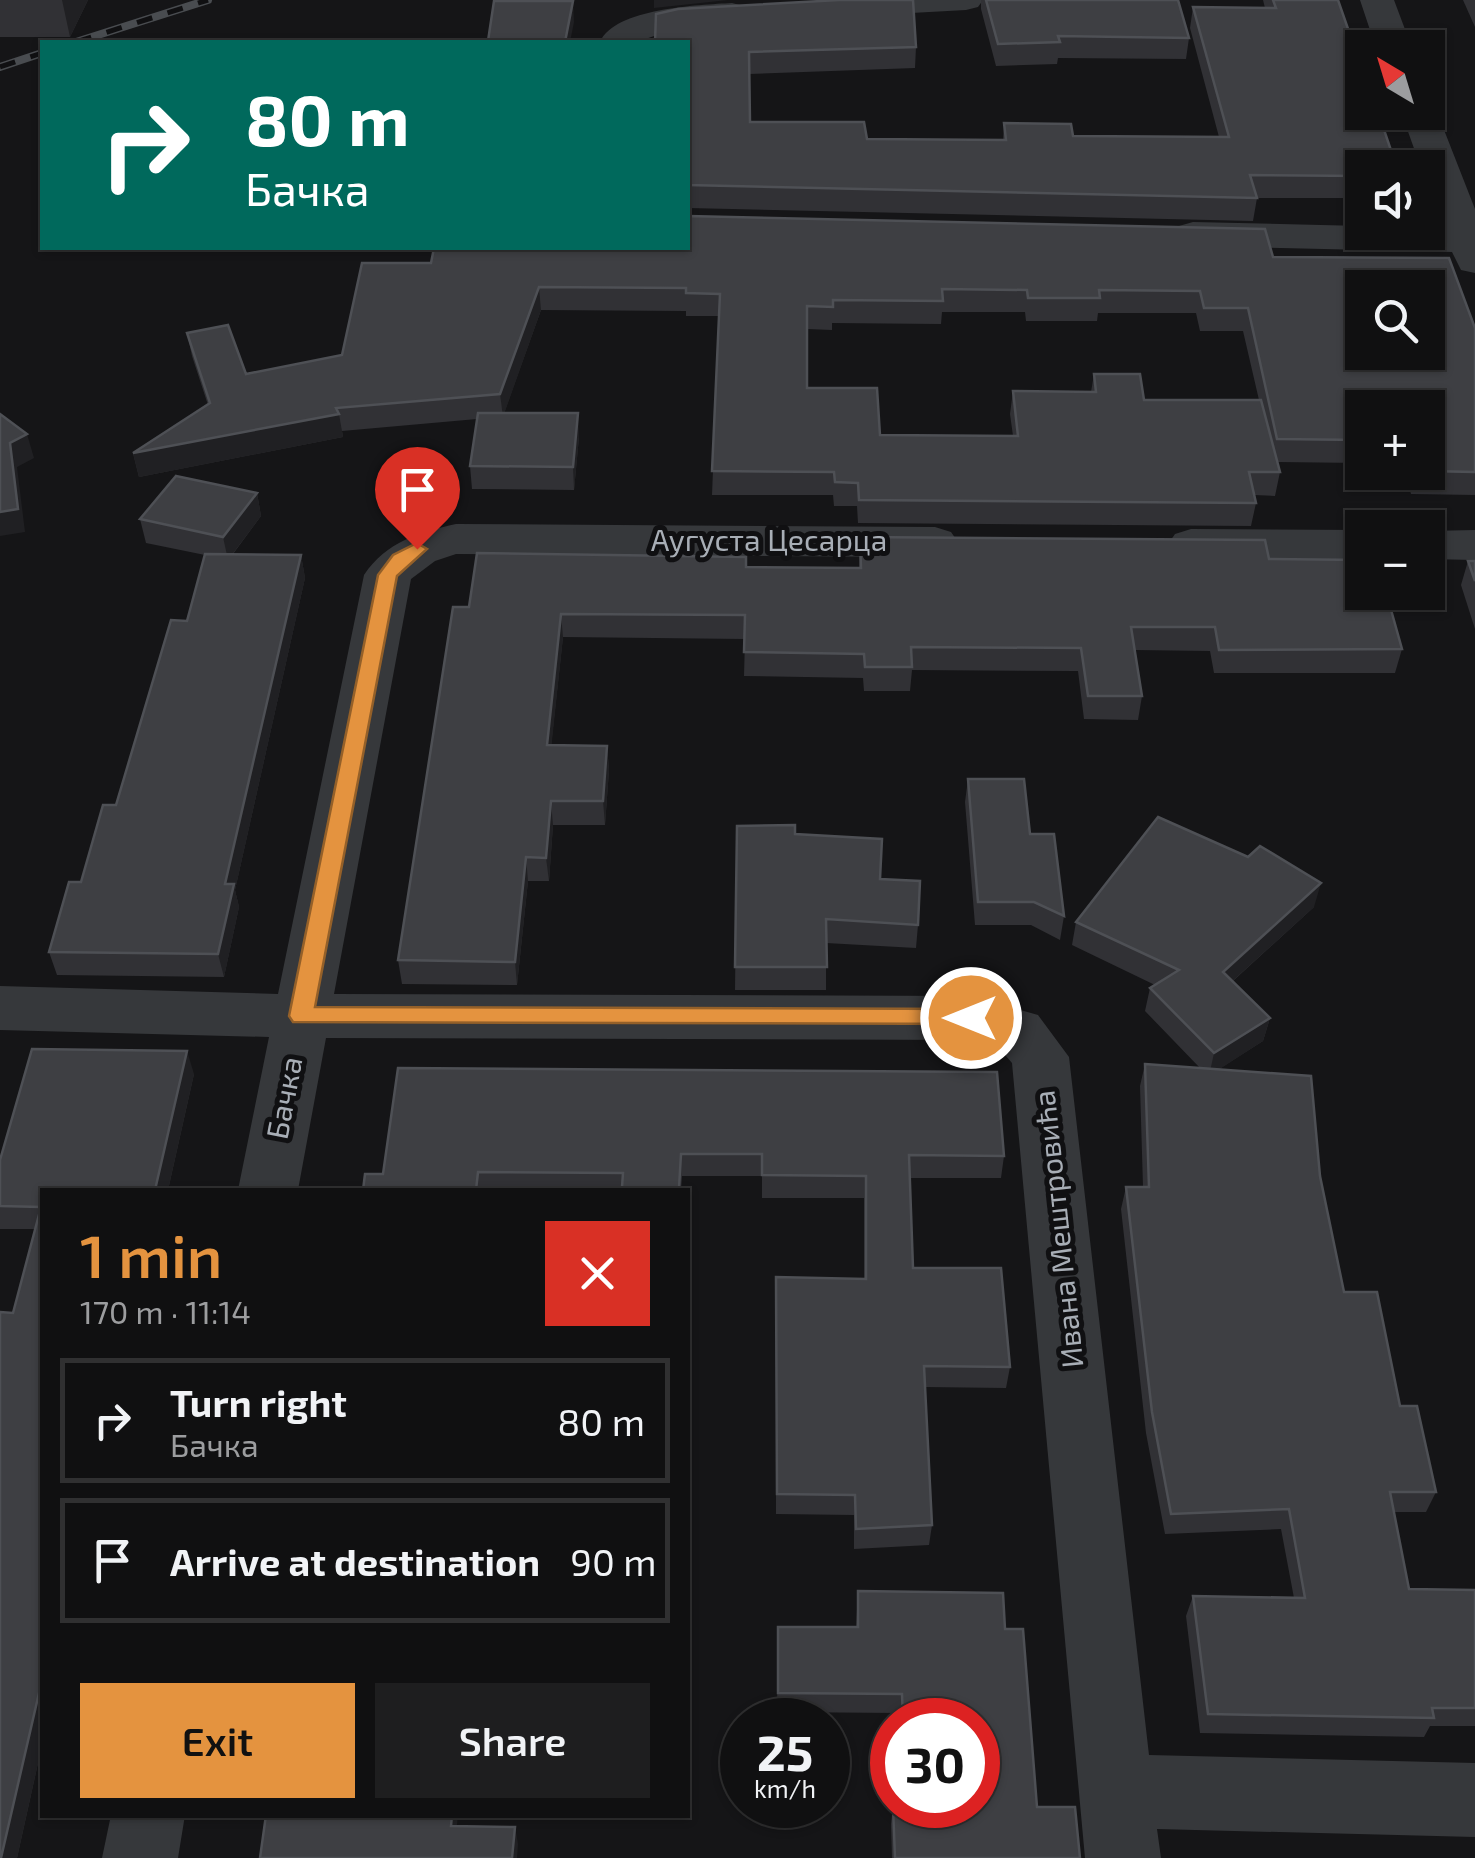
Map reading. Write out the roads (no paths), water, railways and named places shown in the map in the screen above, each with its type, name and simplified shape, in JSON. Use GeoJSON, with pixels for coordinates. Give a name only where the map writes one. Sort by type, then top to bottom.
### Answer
{"type":"FeatureCollection","features":[{"type":"Feature","properties":{"kind":"street"},"geometry":{"type":"LineString","coordinates":[[812,8],[966,0]]}},
{"type":"Feature","properties":{"kind":"street"},"geometry":{"type":"LineString","coordinates":[[1376,0],[1387,30]]}},
{"type":"Feature","properties":{"kind":"street"},"geometry":{"type":"LineString","coordinates":[[618,40],[644,24],[678,16],[773,11]]}},
{"type":"Feature","properties":{"kind":"street"},"geometry":{"type":"LineString","coordinates":[[1147,234],[1472,248],[1426,130]]}},
{"type":"Feature","properties":{"kind":"street","name":"Аугуста Цесарца"},"geometry":{"type":"LineString","coordinates":[[417,549],[456,539],[986,542]]}},
{"type":"Feature","properties":{"kind":"street"},"geometry":{"type":"LineString","coordinates":[[1145,543],[1345,545]]}},
{"type":"Feature","properties":{"kind":"street"},"geometry":{"type":"LineString","coordinates":[[1445,545],[1475,545]]}},
{"type":"Feature","properties":{"kind":"street","name":"Бачка"},"geometry":{"type":"LineString","coordinates":[[268,1188],[388,575],[400,559],[417,549]]}},
{"type":"Feature","properties":{"kind":"street","name":"Ивана Мештровића"},"geometry":{"type":"LineString","coordinates":[[0,1008],[301,1016],[971,1018],[1018,1031],[1040,1057],[1121,1825],[1475,1800]]}},
{"type":"Feature","properties":{"kind":"street"},"geometry":{"type":"LineString","coordinates":[[140,1858],[147,1818]]}},
{"type":"Feature","properties":{"kind":"railway"},"geometry":{"type":"LineString","coordinates":[[82,40],[208,0]]}},
{"type":"Feature","properties":{"kind":"railway"},"geometry":{"type":"LineString","coordinates":[[0,67],[40,54]]}}]}
